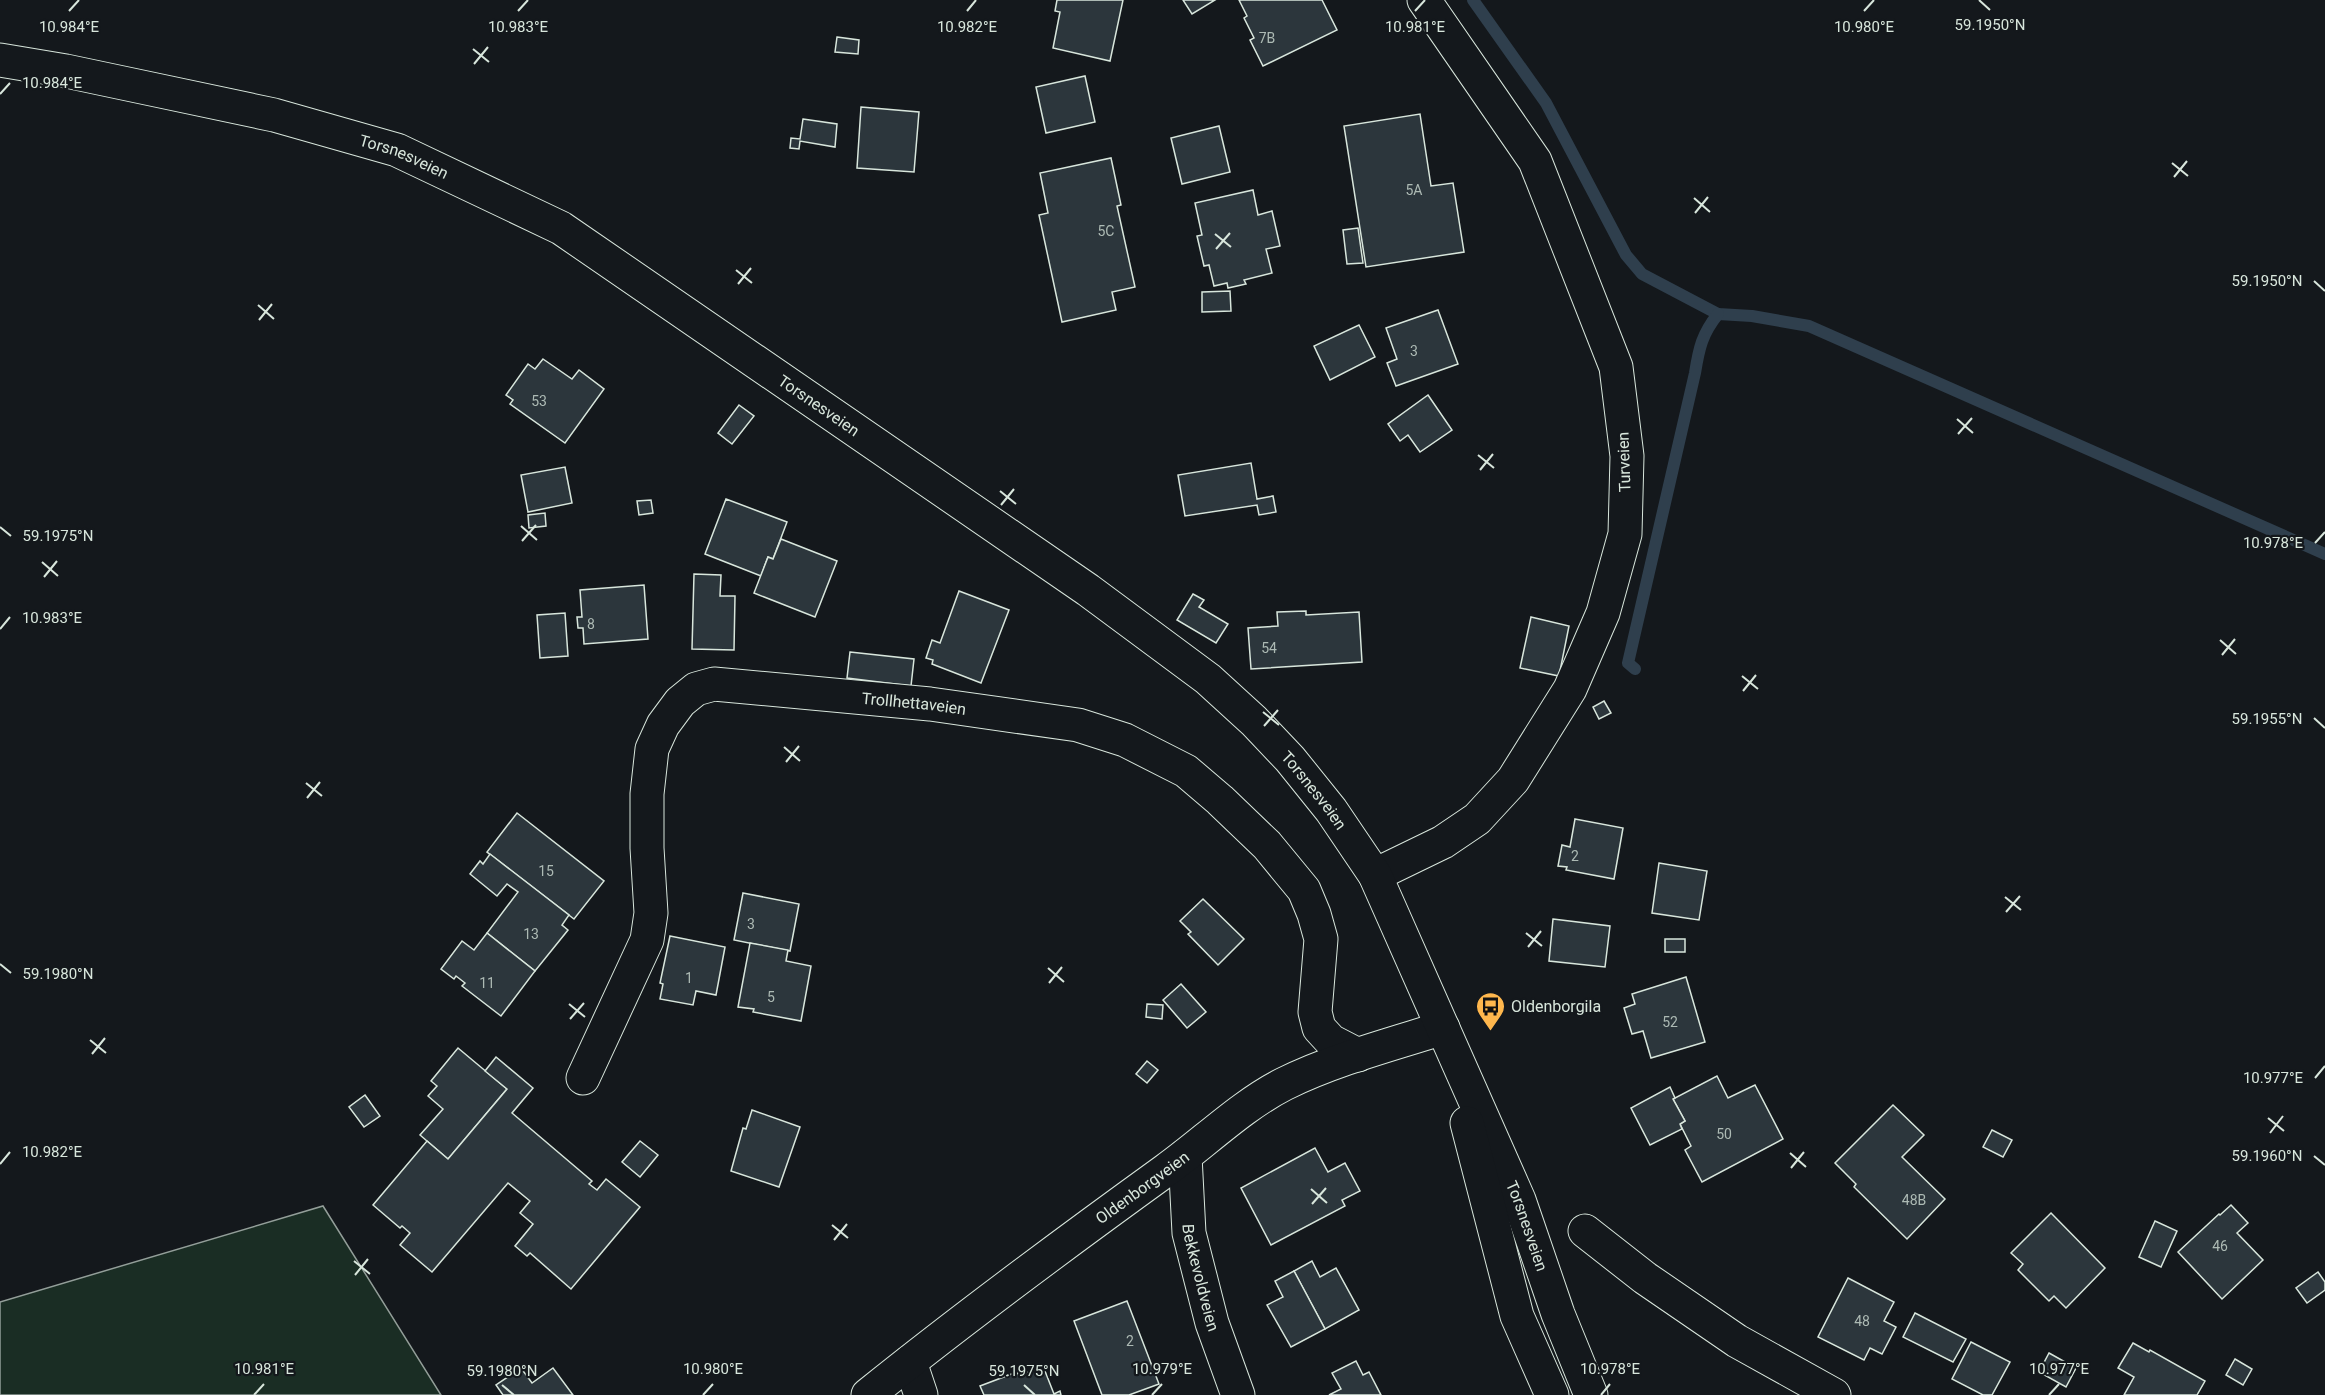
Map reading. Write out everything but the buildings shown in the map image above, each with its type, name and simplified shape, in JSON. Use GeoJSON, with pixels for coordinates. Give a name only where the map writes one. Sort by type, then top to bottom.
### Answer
{"type":"FeatureCollection","features":[{"type":"Feature","properties":{"kind":"main road","name":"Turveien"},"geometry":{"type":"LineString","coordinates":[[1376,875],[1443,842],[1477,819],[1513,780],[1570,690],[1603,613],[1624,534],[1627,456],[1616,367],[1535,161],[1424,0]]}},
{"type":"Feature","properties":{"kind":"main road","name":"Torsnesveien"},"geometry":{"type":"LineString","coordinates":[[0,60],[66,71],[274,115],[397,150],[561,228],[1088,590],[1208,680],[1254,721],[1290,759],[1331,810],[1376,875],[1518,1200],[1558,1314],[1591,1395]]}},
{"type":"Feature","properties":{"kind":"main road","name":"Trollhettaveien"},"geometry":{"type":"LineString","coordinates":[[583,1078],[647,940],[651,913],[646,794],[652,749],[663,725],[680,702],[696,689],[714,684],[930,704],[1078,725],[1125,740],[1177,766],[1220,800],[1267,845],[1304,890],[1321,939],[1315,1012],[1320,1028],[1331,1041],[1358,1055]]}},
{"type":"Feature","properties":{"kind":"main road","name":"Torsnesveien"},"geometry":{"type":"LineString","coordinates":[[1443,1028],[1517,1316],[1552,1395]]}},
{"type":"Feature","properties":{"kind":"main road","name":"Oldenborgveien"},"geometry":{"type":"LineString","coordinates":[[868,1395],[1038,1262],[1250,1106],[1284,1084],[1358,1055],[1443,1028]]}},
{"type":"Feature","properties":{"kind":"main road","name":"Bekkevoldveien"},"geometry":{"type":"LineString","coordinates":[[1185,1156],[1189,1233],[1212,1323],[1238,1395]]}},
{"type":"Feature","properties":{"kind":"main road"},"geometry":{"type":"LineString","coordinates":[[1585,1231],[1645,1278],[1737,1341],[1834,1395]]}},
{"type":"Feature","properties":{"kind":"main road"},"geometry":{"type":"LineString","coordinates":[[910,1362],[921,1395]]}},
{"type":"Feature","properties":{"kind":"green space"},"geometry":{"type":"Polygon","coordinates":[[[323,1206],[441,1395],[0,1395],[0,1302],[323,1206]]]}},
{"type":"Feature","properties":{"kind":"waterway"},"geometry":{"type":"LineString","coordinates":[[1473,0],[1546,103],[1626,255],[1642,274],[1718,314],[1752,316],[1809,326],[2325,554]]}},
{"type":"Feature","properties":{"kind":"waterway"},"geometry":{"type":"LineString","coordinates":[[1635,669],[1628,663],[1698,356],[1705,335],[1718,314]]}},
{"type":"Feature","properties":{"kind":"place","name":"Oldenborgila"},"geometry":{"type":"Point","coordinates":[1490,1032]}}]}
